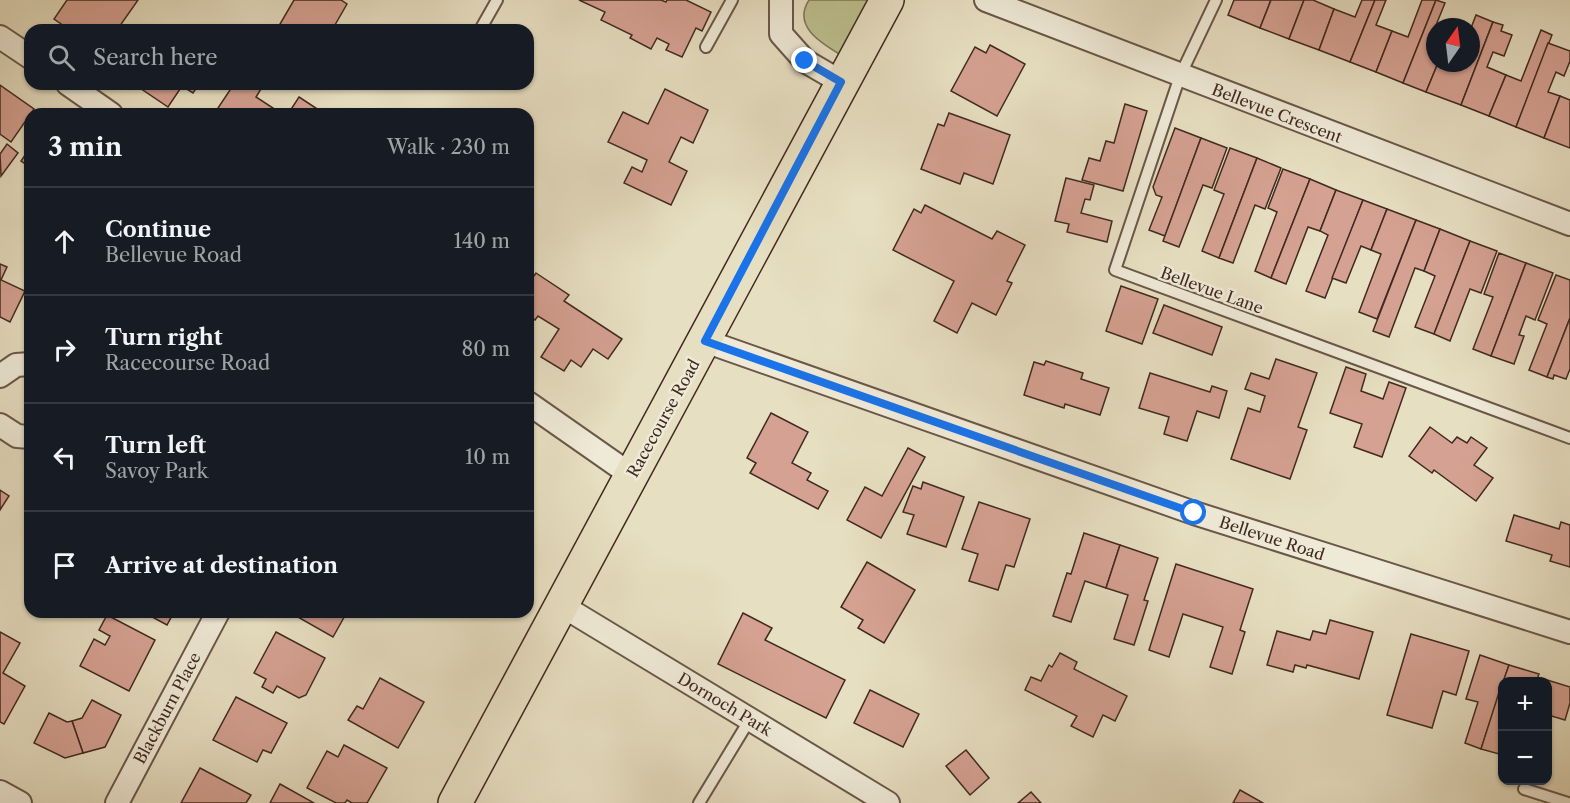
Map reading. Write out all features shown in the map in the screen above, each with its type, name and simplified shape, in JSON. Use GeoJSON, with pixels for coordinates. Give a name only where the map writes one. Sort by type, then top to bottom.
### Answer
{"type":"FeatureCollection","features":[{"type":"Feature","properties":{"kind":"main road","name":"Racecourse Road"},"geometry":{"type":"LineString","coordinates":[[455,803],[887,0]]}},
{"type":"Feature","properties":{"kind":"street"},"geometry":{"type":"LineString","coordinates":[[782,0],[781,34],[805,61],[841,82]]}},
{"type":"Feature","properties":{"kind":"street","name":"Bellevue Crescent"},"geometry":{"type":"LineString","coordinates":[[986,0],[1570,224]]}},
{"type":"Feature","properties":{"kind":"street"},"geometry":{"type":"LineString","coordinates":[[0,37],[24,53]]}},
{"type":"Feature","properties":{"kind":"street"},"geometry":{"type":"LineString","coordinates":[[77,90],[102,108]]}},
{"type":"Feature","properties":{"kind":"street","name":"Bellevue Road"},"geometry":{"type":"LineString","coordinates":[[705,341],[1194,513],[1570,632]]}},
{"type":"Feature","properties":{"kind":"street"},"geometry":{"type":"LineString","coordinates":[[0,376],[16,365],[24,364]]}},
{"type":"Feature","properties":{"kind":"street"},"geometry":{"type":"LineString","coordinates":[[534,407],[631,475]]}},
{"type":"Feature","properties":{"kind":"street"},"geometry":{"type":"LineString","coordinates":[[0,425],[17,436],[24,437]]}},
{"type":"Feature","properties":{"kind":"street","name":"Dornoch Park"},"geometry":{"type":"LineString","coordinates":[[561,605],[888,803]]}},
{"type":"Feature","properties":{"kind":"street","name":"Blackburn Place"},"geometry":{"type":"LineString","coordinates":[[117,803],[215,618]]}},
{"type":"Feature","properties":{"kind":"street"},"geometry":{"type":"LineString","coordinates":[[0,792],[20,803]]}},
{"type":"Feature","properties":{"kind":"lane"},"geometry":{"type":"LineString","coordinates":[[483,24],[497,0]]}},
{"type":"Feature","properties":{"kind":"lane"},"geometry":{"type":"LineString","coordinates":[[706,47],[732,0]]}},
{"type":"Feature","properties":{"kind":"lane","name":"Bellevue Lane"},"geometry":{"type":"LineString","coordinates":[[1216,0],[1180,76],[1115,270],[1570,438]]}},
{"type":"Feature","properties":{"kind":"lane"},"geometry":{"type":"LineString","coordinates":[[699,803],[750,719]]}},
{"type":"Feature","properties":{"kind":"lane"},"geometry":{"type":"LineString","coordinates":[[1524,789],[1568,803]]}},
{"type":"Feature","properties":{"kind":"green space"},"geometry":{"type":"Polygon","coordinates":[[[809,0],[871,0],[841,55],[825,45],[806,26],[805,9],[809,0]]]}},
{"type":"Feature","properties":{"kind":"building"},"geometry":{"type":"Polygon","coordinates":[[[67,0],[138,0],[121,24],[61,24],[54,19],[67,0]]]}},
{"type":"Feature","properties":{"kind":"building"},"geometry":{"type":"Polygon","coordinates":[[[294,0],[341,0],[347,4],[335,24],[280,24],[294,0]]]}},
{"type":"Feature","properties":{"kind":"building"},"geometry":{"type":"Polygon","coordinates":[[[579,0],[661,0],[666,2],[667,0],[686,0],[711,12],[702,31],[696,28],[682,57],[666,50],[669,44],[657,38],[651,49],[630,38],[632,35],[601,20],[605,12],[579,0]]]}},
{"type":"Feature","properties":{"kind":"building"},"geometry":{"type":"Polygon","coordinates":[[[1234,0],[1271,0],[1260,28],[1228,15],[1234,0]]]}},
{"type":"Feature","properties":{"kind":"building"},"geometry":{"type":"Polygon","coordinates":[[[1271,0],[1304,0],[1289,39],[1260,28],[1271,0]]]}},
{"type":"Feature","properties":{"kind":"building"},"geometry":{"type":"Polygon","coordinates":[[[1304,0],[1313,0],[1334,9],[1319,50],[1289,39],[1304,0]]]}},
{"type":"Feature","properties":{"kind":"building"},"geometry":{"type":"Polygon","coordinates":[[[1362,0],[1375,0],[1350,62],[1319,50],[1334,9],[1355,17],[1362,0]]]}},
{"type":"Feature","properties":{"kind":"building"},"geometry":{"type":"Polygon","coordinates":[[[1375,0],[1386,0],[1376,25],[1392,31],[1376,72],[1350,62],[1375,0]]]}},
{"type":"Feature","properties":{"kind":"building"},"geometry":{"type":"Polygon","coordinates":[[[1422,0],[1436,0],[1429,18],[1426,18],[1426,25],[1403,83],[1376,72],[1392,31],[1408,37],[1422,0]]]}},
{"type":"Feature","properties":{"kind":"building"},"geometry":{"type":"Polygon","coordinates":[[[1436,0],[1445,3],[1439,18],[1429,18],[1436,0]]]}},
{"type":"Feature","properties":{"kind":"building"},"geometry":{"type":"Polygon","coordinates":[[[1476,15],[1493,22],[1480,56],[1480,18],[1475,18],[1476,15]]]}},
{"type":"Feature","properties":{"kind":"building"},"geometry":{"type":"Polygon","coordinates":[[[1493,22],[1503,25],[1501,31],[1512,35],[1504,56],[1493,52],[1487,67],[1506,75],[1489,116],[1461,105],[1474,72],[1480,72],[1480,56],[1493,22]]]}},
{"type":"Feature","properties":{"kind":"building"},"geometry":{"type":"Polygon","coordinates":[[[1426,25],[1426,72],[1434,72],[1426,92],[1403,83],[1426,25]]]}},
{"type":"Feature","properties":{"kind":"building"},"geometry":{"type":"Polygon","coordinates":[[[1541,30],[1552,35],[1516,127],[1489,116],[1506,75],[1521,81],[1541,30]]]}},
{"type":"Feature","properties":{"kind":"building"},"geometry":{"type":"Polygon","coordinates":[[[1548,43],[1570,51],[1570,61],[1564,76],[1556,72],[1548,92],[1560,96],[1544,138],[1516,127],[1548,43]]]}},
{"type":"Feature","properties":{"kind":"building"},"geometry":{"type":"Polygon","coordinates":[[[990,45],[1025,64],[997,116],[951,91],[975,47],[986,53],[990,45]]]}},
{"type":"Feature","properties":{"kind":"building"},"geometry":{"type":"Polygon","coordinates":[[[1434,72],[1474,72],[1461,105],[1426,92],[1434,72]]]}},
{"type":"Feature","properties":{"kind":"building"},"geometry":{"type":"Polygon","coordinates":[[[0,85],[33,108],[24,108],[24,123],[11,142],[0,134],[0,85]]]}},
{"type":"Feature","properties":{"kind":"building"},"geometry":{"type":"Polygon","coordinates":[[[665,89],[708,110],[693,143],[681,137],[669,162],[687,171],[671,205],[624,183],[632,167],[642,172],[647,160],[608,142],[623,112],[648,124],[665,89]]]}},
{"type":"Feature","properties":{"kind":"building"},"geometry":{"type":"Polygon","coordinates":[[[143,90],[179,90],[168,107],[143,90]]]}},
{"type":"Feature","properties":{"kind":"building"},"geometry":{"type":"Polygon","coordinates":[[[230,90],[260,90],[256,97],[273,108],[218,108],[230,90]]]}},
{"type":"Feature","properties":{"kind":"building"},"geometry":{"type":"Polygon","coordinates":[[[1560,96],[1570,100],[1570,148],[1544,138],[1560,96]]]}},
{"type":"Feature","properties":{"kind":"building"},"geometry":{"type":"Polygon","coordinates":[[[299,97],[316,108],[292,108],[299,97]]]}},
{"type":"Feature","properties":{"kind":"building"},"geometry":{"type":"Polygon","coordinates":[[[1125,104],[1147,111],[1123,191],[1082,180],[1089,158],[1100,161],[1106,141],[1114,143],[1125,104]]]}},
{"type":"Feature","properties":{"kind":"building"},"geometry":{"type":"Polygon","coordinates":[[[949,113],[1010,135],[993,184],[964,173],[960,184],[921,169],[938,124],[944,126],[949,113]]]}},
{"type":"Feature","properties":{"kind":"building"},"geometry":{"type":"Polygon","coordinates":[[[1175,128],[1201,138],[1165,236],[1149,230],[1162,197],[1156,195],[1153,187],[1175,128]]]}},
{"type":"Feature","properties":{"kind":"building"},"geometry":{"type":"Polygon","coordinates":[[[1201,138],[1227,148],[1212,188],[1203,185],[1179,247],[1163,241],[1201,138]]]}},
{"type":"Feature","properties":{"kind":"building"},"geometry":{"type":"Polygon","coordinates":[[[7,144],[18,153],[1,176],[0,154],[7,144]]]}},
{"type":"Feature","properties":{"kind":"building"},"geometry":{"type":"Polygon","coordinates":[[[1230,148],[1257,158],[1219,258],[1202,251],[1224,194],[1214,190],[1230,148]]]}},
{"type":"Feature","properties":{"kind":"building"},"geometry":{"type":"Polygon","coordinates":[[[1257,158],[1281,168],[1265,209],[1255,205],[1233,263],[1219,258],[1257,158]]]}},
{"type":"Feature","properties":{"kind":"building"},"geometry":{"type":"Polygon","coordinates":[[[1283,169],[1310,179],[1271,278],[1255,271],[1277,212],[1268,208],[1283,169]]]}},
{"type":"Feature","properties":{"kind":"building"},"geometry":{"type":"Polygon","coordinates":[[[1066,178],[1094,185],[1090,200],[1085,199],[1081,213],[1112,221],[1107,242],[1067,232],[1069,224],[1055,221],[1066,178]]]}},
{"type":"Feature","properties":{"kind":"building"},"geometry":{"type":"Polygon","coordinates":[[[1310,179],[1336,190],[1320,231],[1308,227],[1286,284],[1271,278],[1310,179]]]}},
{"type":"Feature","properties":{"kind":"building"},"geometry":{"type":"Polygon","coordinates":[[[1336,190],[1363,200],[1325,298],[1306,291],[1328,235],[1320,231],[1336,190]]]}},
{"type":"Feature","properties":{"kind":"building"},"geometry":{"type":"Polygon","coordinates":[[[1363,200],[1387,209],[1371,250],[1361,246],[1346,283],[1332,278],[1363,200]]]}},
{"type":"Feature","properties":{"kind":"building"},"geometry":{"type":"Polygon","coordinates":[[[925,205],[992,239],[997,231],[1025,245],[1007,281],[1012,283],[996,315],[972,303],[957,333],[934,321],[954,281],[893,250],[914,209],[921,213],[925,205]]]}},
{"type":"Feature","properties":{"kind":"building"},"geometry":{"type":"Polygon","coordinates":[[[1387,209],[1416,220],[1377,319],[1359,312],[1381,254],[1371,250],[1387,209]]]}},
{"type":"Feature","properties":{"kind":"building"},"geometry":{"type":"Polygon","coordinates":[[[1416,220],[1440,229],[1424,271],[1415,268],[1389,337],[1373,331],[1416,220]]]}},
{"type":"Feature","properties":{"kind":"building"},"geometry":{"type":"Polygon","coordinates":[[[1440,229],[1470,241],[1434,334],[1415,327],[1435,276],[1424,271],[1440,229]]]}},
{"type":"Feature","properties":{"kind":"building"},"geometry":{"type":"Polygon","coordinates":[[[1470,241],[1497,251],[1481,293],[1470,289],[1450,341],[1434,334],[1470,241]]]}},
{"type":"Feature","properties":{"kind":"building"},"geometry":{"type":"Polygon","coordinates":[[[1499,253],[1526,263],[1491,356],[1473,349],[1493,297],[1484,294],[1499,253]]]}},
{"type":"Feature","properties":{"kind":"building"},"geometry":{"type":"Polygon","coordinates":[[[1526,263],[1553,273],[1535,320],[1526,316],[1519,335],[1524,336],[1514,364],[1491,356],[1526,263]]]}},
{"type":"Feature","properties":{"kind":"building"},"geometry":{"type":"Polygon","coordinates":[[[0,264],[7,267],[1,280],[24,291],[24,293],[10,322],[0,317],[0,264]]]}},
{"type":"Feature","properties":{"kind":"building"},"geometry":{"type":"Polygon","coordinates":[[[536,273],[569,295],[564,301],[622,339],[608,359],[593,349],[581,367],[571,360],[564,371],[541,357],[559,329],[538,316],[534,319],[534,276],[536,273]]]}},
{"type":"Feature","properties":{"kind":"building"},"geometry":{"type":"Polygon","coordinates":[[[1556,275],[1570,280],[1570,318],[1547,377],[1529,370],[1547,324],[1538,320],[1556,275]]]}},
{"type":"Feature","properties":{"kind":"building"},"geometry":{"type":"Polygon","coordinates":[[[1121,286],[1158,299],[1142,344],[1106,331],[1121,286]]]}},
{"type":"Feature","properties":{"kind":"building"},"geometry":{"type":"Polygon","coordinates":[[[1164,305],[1222,327],[1212,355],[1153,333],[1164,305]]]}},
{"type":"Feature","properties":{"kind":"building"},"geometry":{"type":"Polygon","coordinates":[[[1570,318],[1570,369],[1566,379],[1554,375],[1553,379],[1547,377],[1570,318]]]}},
{"type":"Feature","properties":{"kind":"building"},"geometry":{"type":"Polygon","coordinates":[[[1276,359],[1317,373],[1298,427],[1307,430],[1290,479],[1231,459],[1248,408],[1260,412],[1265,396],[1245,389],[1251,373],[1269,379],[1276,359]]]}},
{"type":"Feature","properties":{"kind":"building"},"geometry":{"type":"Polygon","coordinates":[[[1046,361],[1083,373],[1081,379],[1109,388],[1100,415],[1065,404],[1064,408],[1024,395],[1034,362],[1044,365],[1046,361]]]}},
{"type":"Feature","properties":{"kind":"building"},"geometry":{"type":"Polygon","coordinates":[[[1346,367],[1366,374],[1361,391],[1383,399],[1389,382],[1406,388],[1382,457],[1354,447],[1362,424],[1330,413],[1346,367]]]}},
{"type":"Feature","properties":{"kind":"building"},"geometry":{"type":"Polygon","coordinates":[[[1150,373],[1210,392],[1212,386],[1227,391],[1219,418],[1197,411],[1187,441],[1164,434],[1169,417],[1139,408],[1150,373]]]}},
{"type":"Feature","properties":{"kind":"building"},"geometry":{"type":"Polygon","coordinates":[[[771,413],[808,432],[792,463],[811,473],[807,480],[828,491],[818,509],[750,473],[756,463],[747,458],[771,413]]]}},
{"type":"Feature","properties":{"kind":"building"},"geometry":{"type":"Polygon","coordinates":[[[1430,427],[1452,443],[1457,437],[1467,443],[1471,437],[1487,448],[1474,465],[1493,478],[1476,501],[1434,470],[1432,473],[1409,456],[1430,427]]]}},
{"type":"Feature","properties":{"kind":"building"},"geometry":{"type":"Polygon","coordinates":[[[908,448],[925,457],[881,538],[847,520],[865,487],[882,496],[908,448]]]}},
{"type":"Feature","properties":{"kind":"building"},"geometry":{"type":"Polygon","coordinates":[[[923,482],[964,497],[946,547],[907,534],[914,515],[903,512],[913,486],[921,489],[923,482]]]}},
{"type":"Feature","properties":{"kind":"building"},"geometry":{"type":"Polygon","coordinates":[[[0,490],[9,496],[0,510],[0,490]]]}},
{"type":"Feature","properties":{"kind":"building"},"geometry":{"type":"Polygon","coordinates":[[[979,502],[1030,519],[1014,567],[1006,565],[998,590],[969,581],[978,554],[962,549],[979,502]]]}},
{"type":"Feature","properties":{"kind":"building"},"geometry":{"type":"Polygon","coordinates":[[[1514,515],[1559,529],[1561,522],[1570,525],[1570,567],[1550,561],[1552,555],[1506,541],[1514,515]]]}},
{"type":"Feature","properties":{"kind":"building"},"geometry":{"type":"Polygon","coordinates":[[[1084,533],[1120,545],[1106,588],[1085,581],[1071,622],[1053,616],[1067,573],[1071,574],[1084,533]]]}},
{"type":"Feature","properties":{"kind":"building"},"geometry":{"type":"Polygon","coordinates":[[[1120,545],[1158,558],[1144,600],[1148,601],[1134,645],[1114,639],[1128,595],[1106,588],[1120,545]]]}},
{"type":"Feature","properties":{"kind":"building"},"geometry":{"type":"Polygon","coordinates":[[[867,562],[915,590],[884,643],[858,628],[863,620],[841,607],[867,562]]]}},
{"type":"Feature","properties":{"kind":"building"},"geometry":{"type":"Polygon","coordinates":[[[1176,564],[1253,589],[1240,630],[1245,632],[1232,674],[1210,667],[1223,627],[1183,614],[1169,657],[1149,650],[1176,564]]]}},
{"type":"Feature","properties":{"kind":"building"},"geometry":{"type":"Polygon","coordinates":[[[743,613],[772,628],[765,640],[845,680],[826,718],[718,664],[743,613]]]}},
{"type":"Feature","properties":{"kind":"building"},"geometry":{"type":"Polygon","coordinates":[[[105,618],[113,618],[155,640],[129,691],[80,666],[94,639],[105,645],[110,636],[99,630],[105,618]]]}},
{"type":"Feature","properties":{"kind":"building"},"geometry":{"type":"Polygon","coordinates":[[[154,618],[171,618],[167,625],[154,618]]]}},
{"type":"Feature","properties":{"kind":"building"},"geometry":{"type":"Polygon","coordinates":[[[300,618],[344,618],[333,637],[300,618]]]}},
{"type":"Feature","properties":{"kind":"building"},"geometry":{"type":"Polygon","coordinates":[[[1330,620],[1373,632],[1359,679],[1307,665],[1306,668],[1295,665],[1293,672],[1267,665],[1277,631],[1310,640],[1313,631],[1326,634],[1330,620]]]}},
{"type":"Feature","properties":{"kind":"building"},"geometry":{"type":"Polygon","coordinates":[[[0,632],[20,643],[3,673],[25,686],[4,724],[0,722],[0,632]]]}},
{"type":"Feature","properties":{"kind":"building"},"geometry":{"type":"Polygon","coordinates":[[[276,632],[325,658],[306,695],[299,698],[277,686],[273,693],[262,687],[266,679],[254,673],[276,632]]]}},
{"type":"Feature","properties":{"kind":"building"},"geometry":{"type":"Polygon","coordinates":[[[1411,634],[1469,651],[1456,695],[1443,691],[1432,728],[1387,715],[1411,634]]]}},
{"type":"Feature","properties":{"kind":"building"},"geometry":{"type":"Polygon","coordinates":[[[1060,653],[1077,662],[1074,669],[1127,696],[1115,721],[1103,715],[1093,737],[1071,726],[1077,716],[1025,690],[1031,677],[1041,681],[1049,665],[1052,667],[1060,653]]]}},
{"type":"Feature","properties":{"kind":"building"},"geometry":{"type":"Polygon","coordinates":[[[1480,655],[1509,665],[1505,677],[1498,677],[1498,698],[1481,749],[1465,743],[1478,702],[1466,699],[1480,655]]]}},
{"type":"Feature","properties":{"kind":"building"},"geometry":{"type":"Polygon","coordinates":[[[1509,665],[1539,674],[1538,677],[1505,677],[1509,665]]]}},
{"type":"Feature","properties":{"kind":"building"},"geometry":{"type":"Polygon","coordinates":[[[380,678],[424,702],[398,748],[348,720],[357,706],[363,709],[380,678]]]}},
{"type":"Feature","properties":{"kind":"building"},"geometry":{"type":"Polygon","coordinates":[[[1552,681],[1570,687],[1570,703],[1565,720],[1552,716],[1552,681]]]}},
{"type":"Feature","properties":{"kind":"building"},"geometry":{"type":"Polygon","coordinates":[[[870,690],[919,714],[903,747],[854,723],[870,690]]]}},
{"type":"Feature","properties":{"kind":"building"},"geometry":{"type":"Polygon","coordinates":[[[1498,696],[1498,754],[1481,749],[1498,696]]]}},
{"type":"Feature","properties":{"kind":"building"},"geometry":{"type":"Polygon","coordinates":[[[236,697],[287,723],[271,753],[263,750],[257,762],[213,740],[236,697]]]}},
{"type":"Feature","properties":{"kind":"building"},"geometry":{"type":"Polygon","coordinates":[[[92,700],[121,715],[105,747],[83,753],[72,721],[82,718],[92,700]]]}},
{"type":"Feature","properties":{"kind":"building"},"geometry":{"type":"Polygon","coordinates":[[[49,713],[67,722],[72,721],[83,753],[65,758],[34,743],[49,713]]]}},
{"type":"Feature","properties":{"kind":"building"},"geometry":{"type":"Polygon","coordinates":[[[344,745],[387,768],[367,803],[352,803],[347,800],[345,803],[336,803],[307,788],[327,751],[338,757],[344,745]]]}},
{"type":"Feature","properties":{"kind":"building"},"geometry":{"type":"Polygon","coordinates":[[[966,750],[989,778],[970,795],[946,766],[966,750]]]}},
{"type":"Feature","properties":{"kind":"building"},"geometry":{"type":"Polygon","coordinates":[[[200,768],[251,795],[246,803],[181,803],[200,768]]]}},
{"type":"Feature","properties":{"kind":"building"},"geometry":{"type":"Polygon","coordinates":[[[280,784],[314,803],[270,803],[280,784]]]}},
{"type":"Feature","properties":{"kind":"building"},"geometry":{"type":"Polygon","coordinates":[[[1240,790],[1263,803],[1233,803],[1240,790]]]}},
{"type":"Feature","properties":{"kind":"building"},"geometry":{"type":"Polygon","coordinates":[[[1031,792],[1041,803],[1018,803],[1031,792]]]}},
{"type":"Feature","properties":{"kind":"route"},"geometry":{"type":"LineString","coordinates":[[805,61],[841,82],[705,341],[1194,513]]}}]}
